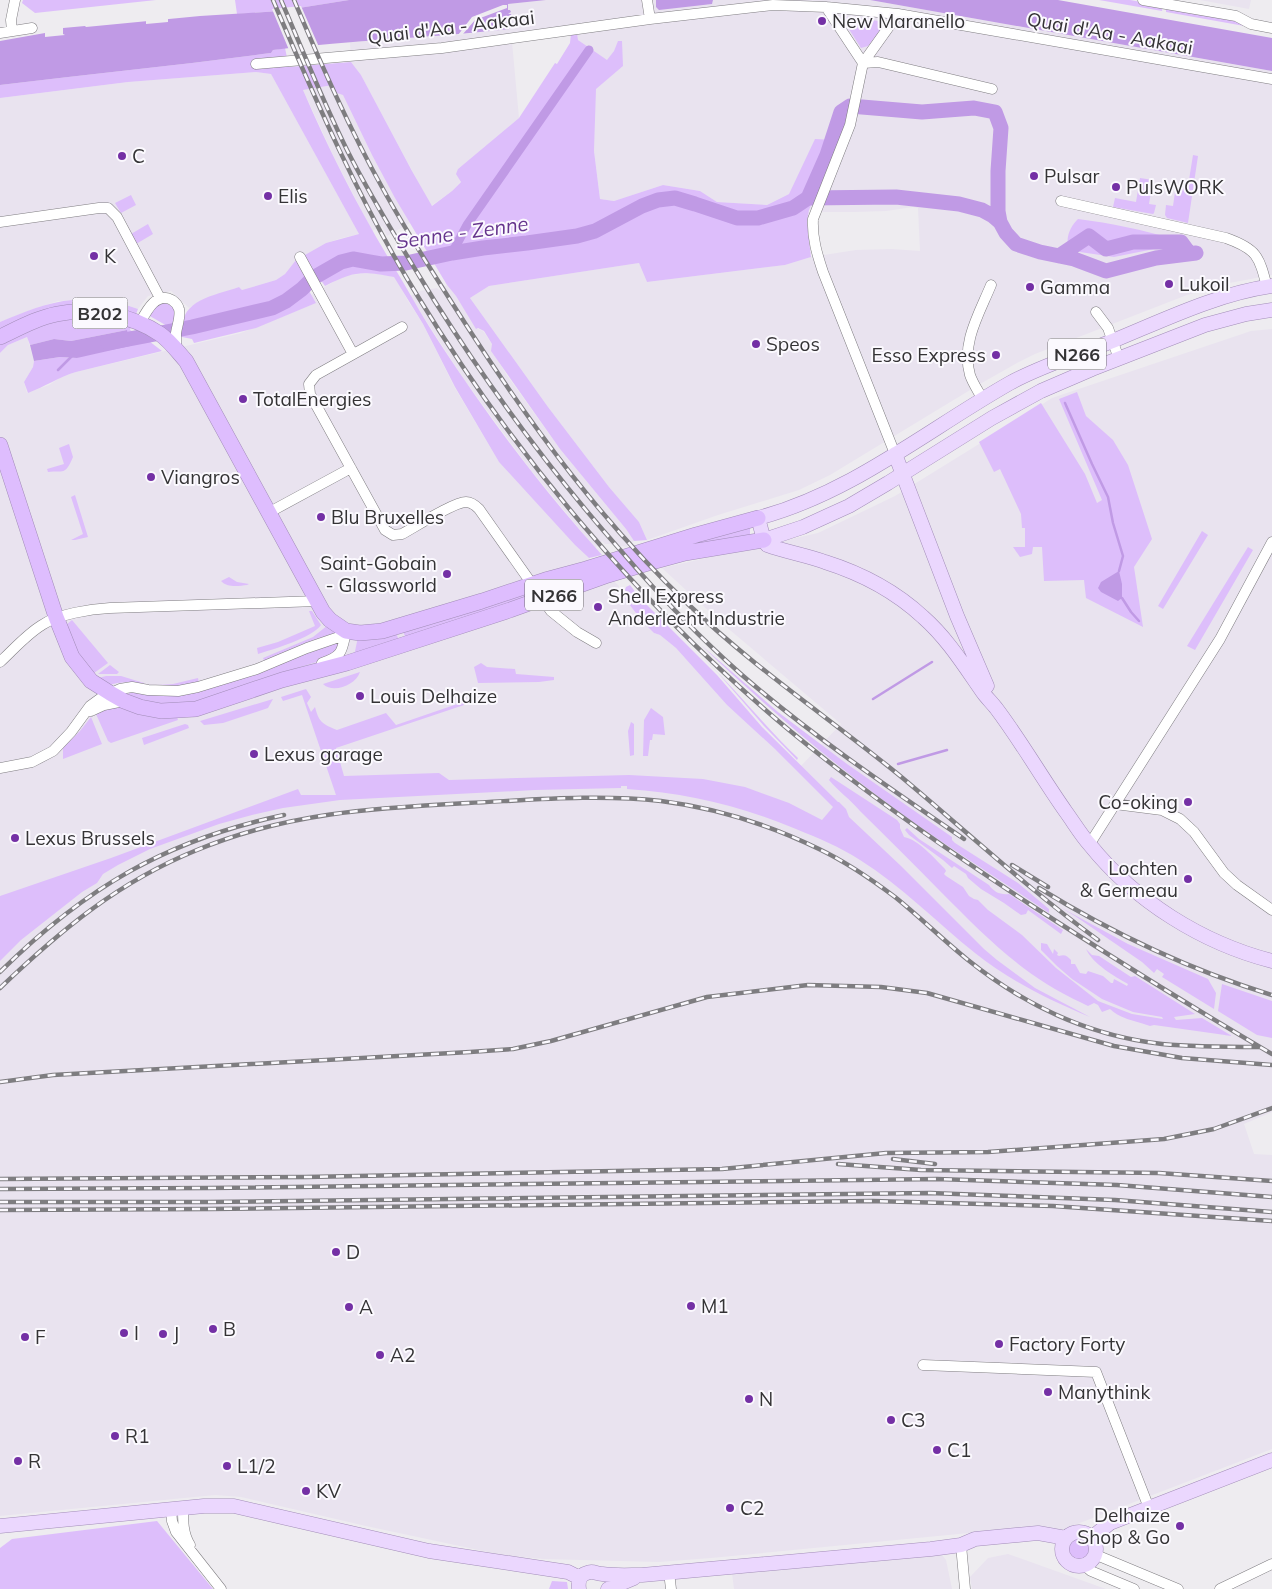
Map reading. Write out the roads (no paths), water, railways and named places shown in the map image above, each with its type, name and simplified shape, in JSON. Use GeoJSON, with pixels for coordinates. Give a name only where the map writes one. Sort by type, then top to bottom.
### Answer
{"type":"FeatureCollection","features":[{"type":"Feature","properties":{"kind":"highway","name":"B202"},"geometry":{"type":"LineString","coordinates":[[0,336],[58,314],[97,313],[140,323],[160,334],[176,349],[186,362],[317,601],[330,620],[346,631]]}},
{"type":"Feature","properties":{"kind":"highway"},"geometry":{"type":"LineString","coordinates":[[0,445],[56,617],[72,656],[91,681],[124,701]]}},
{"type":"Feature","properties":{"kind":"highway","name":"N266"},"geometry":{"type":"LineString","coordinates":[[346,631],[360,633],[382,631],[532,584],[758,518]]}},
{"type":"Feature","properties":{"kind":"highway","name":"N266"},"geometry":{"type":"LineString","coordinates":[[124,701],[140,707],[161,711],[196,709],[282,680],[346,663],[648,563],[685,554],[764,540]]}},
{"type":"Feature","properties":{"kind":"main road","name":"N266"},"geometry":{"type":"LineString","coordinates":[[758,518],[795,507],[854,478],[1011,383],[1047,365],[1220,298],[1270,286]]}},
{"type":"Feature","properties":{"kind":"main road","name":"N266"},"geometry":{"type":"LineString","coordinates":[[764,540],[803,527],[866,496],[992,418],[1041,391],[1205,325],[1246,314],[1272,310]]}},
{"type":"Feature","properties":{"kind":"main road"},"geometry":{"type":"LineString","coordinates":[[895,454],[957,616],[996,708]]}},
{"type":"Feature","properties":{"kind":"main road"},"geometry":{"type":"LineString","coordinates":[[758,518],[764,540],[768,545],[826,562],[870,580],[894,595],[933,626],[958,656],[996,708],[1089,845],[1128,884],[1179,922],[1224,944],[1272,960]]}},
{"type":"Feature","properties":{"kind":"main road"},"geometry":{"type":"LineString","coordinates":[[933,626],[942,629],[947,628],[956,620],[957,616]]}},
{"type":"Feature","properties":{"kind":"main road"},"geometry":{"type":"LineString","coordinates":[[958,656],[970,646]]}},
{"type":"Feature","properties":{"kind":"main road"},"geometry":{"type":"LineString","coordinates":[[1092,1538],[1110,1523],[1272,1460]]}},
{"type":"Feature","properties":{"kind":"main road"},"geometry":{"type":"LineString","coordinates":[[0,1526],[177,1509],[220,1506],[246,1508],[428,1551],[568,1572],[580,1583],[586,1573],[590,1572],[642,1575],[961,1545],[974,1539],[1038,1533],[1064,1543]]}},
{"type":"Feature","properties":{"kind":"main road"},"geometry":{"type":"LineString","coordinates":[[1079,1532],[1092,1538],[1095,1544],[1094,1554],[1090,1561],[1084,1565],[1076,1566],[1068,1562],[1063,1555],[1064,1543],[1072,1534],[1079,1532]]}},
{"type":"Feature","properties":{"kind":"main road"},"geometry":{"type":"LineString","coordinates":[[600,1574],[604,1579],[606,1589],[642,1575]]}},
{"type":"Feature","properties":{"kind":"street"},"geometry":{"type":"LineString","coordinates":[[12,31],[11,20],[15,0]]}},
{"type":"Feature","properties":{"kind":"street"},"geometry":{"type":"LineString","coordinates":[[1143,0],[1236,16],[1251,24],[1272,28]]}},
{"type":"Feature","properties":{"kind":"street","name":"Quai d'Aa - Aakaai"},"geometry":{"type":"LineString","coordinates":[[256,64],[442,48],[648,9],[773,5],[826,7],[898,14],[1272,79]]}},
{"type":"Feature","properties":{"kind":"street"},"geometry":{"type":"LineString","coordinates":[[826,7],[863,63]]}},
{"type":"Feature","properties":{"kind":"street"},"geometry":{"type":"LineString","coordinates":[[895,454],[822,272],[816,250],[812,219],[850,125],[863,63],[898,14]]}},
{"type":"Feature","properties":{"kind":"street"},"geometry":{"type":"LineString","coordinates":[[0,33],[32,28]]}},
{"type":"Feature","properties":{"kind":"street"},"geometry":{"type":"LineString","coordinates":[[863,63],[878,62],[992,89]]}},
{"type":"Feature","properties":{"kind":"street"},"geometry":{"type":"LineString","coordinates":[[1061,201],[1226,238],[1244,244],[1254,251],[1270,286]]}},
{"type":"Feature","properties":{"kind":"street"},"geometry":{"type":"LineString","coordinates":[[0,222],[108,208],[117,218],[160,298]]}},
{"type":"Feature","properties":{"kind":"street"},"geometry":{"type":"LineString","coordinates":[[301,259],[353,354]]}},
{"type":"Feature","properties":{"kind":"street"},"geometry":{"type":"LineString","coordinates":[[983,400],[970,376],[967,353],[970,335],[991,285]]}},
{"type":"Feature","properties":{"kind":"street"},"geometry":{"type":"LineString","coordinates":[[140,323],[152,303],[160,298],[169,298],[174,301],[179,308],[176,349]]}},
{"type":"Feature","properties":{"kind":"street"},"geometry":{"type":"LineString","coordinates":[[1096,312],[1108,328],[1119,358]]}},
{"type":"Feature","properties":{"kind":"street"},"geometry":{"type":"LineString","coordinates":[[402,326],[316,375],[308,387],[310,394],[385,530],[393,535],[402,534],[456,504],[467,502],[475,505],[551,612],[577,632],[596,643]]}},
{"type":"Feature","properties":{"kind":"street"},"geometry":{"type":"LineString","coordinates":[[268,513],[351,468]]}},
{"type":"Feature","properties":{"kind":"street"},"geometry":{"type":"LineString","coordinates":[[1089,845],[1220,639],[1272,542]]}},
{"type":"Feature","properties":{"kind":"street"},"geometry":{"type":"LineString","coordinates":[[0,662],[41,625],[56,617],[102,609],[317,601]]}},
{"type":"Feature","properties":{"kind":"street","name":"N266"},"geometry":{"type":"LineString","coordinates":[[282,680],[339,656],[342,652],[346,631]]}},
{"type":"Feature","properties":{"kind":"street","name":"N266"},"geometry":{"type":"LineString","coordinates":[[0,768],[32,762],[53,751],[71,732],[94,702],[120,689],[132,687],[148,690],[178,691],[198,687],[257,668],[339,637],[346,631]]}},
{"type":"Feature","properties":{"kind":"street"},"geometry":{"type":"LineString","coordinates":[[91,681],[95,694],[94,702]]}},
{"type":"Feature","properties":{"kind":"street"},"geometry":{"type":"LineString","coordinates":[[87,711],[92,712],[104,705],[124,701]]}},
{"type":"Feature","properties":{"kind":"street"},"geometry":{"type":"LineString","coordinates":[[1115,804],[1162,810],[1180,819],[1194,832],[1224,874],[1272,910]]}},
{"type":"Feature","properties":{"kind":"street"},"geometry":{"type":"LineString","coordinates":[[923,1365],[1096,1372],[1149,1508]]}},
{"type":"Feature","properties":{"kind":"street"},"geometry":{"type":"LineString","coordinates":[[177,1509],[187,1540],[199,1561],[221,1589]]}},
{"type":"Feature","properties":{"kind":"street"},"geometry":{"type":"LineString","coordinates":[[961,1545],[965,1589]]}},
{"type":"Feature","properties":{"kind":"street"},"geometry":{"type":"LineString","coordinates":[[1094,1554],[1178,1589]]}},
{"type":"Feature","properties":{"kind":"street"},"geometry":{"type":"LineString","coordinates":[[1220,1589],[1272,1564]]}},
{"type":"Feature","properties":{"kind":"street"},"geometry":{"type":"LineString","coordinates":[[1084,1565],[1096,1574],[1134,1589]]}},
{"type":"Feature","properties":{"kind":"street"},"geometry":{"type":"LineString","coordinates":[[669,1572],[671,1589]]}},
{"type":"Feature","properties":{"kind":"waterway"},"geometry":{"type":"LineString","coordinates":[[452,253],[467,225],[589,50]]}},
{"type":"Feature","properties":{"kind":"waterway","name":"Senne - Zenne"},"geometry":{"type":"LineString","coordinates":[[808,198],[827,155],[841,112],[850,106],[922,112],[974,108],[995,112],[1001,128],[998,171],[998,211],[1000,222]]}},
{"type":"Feature","properties":{"kind":"waterway","name":"Senne - Zenne"},"geometry":{"type":"LineString","coordinates":[[108,343],[192,327],[272,308],[286,301],[313,278],[341,262],[353,259],[381,264],[406,263],[483,248],[577,236],[595,231],[642,206],[658,200],[675,198],[737,218],[758,218],[793,208],[808,198],[896,197],[959,204],[982,210],[993,216],[1000,222],[1006,233],[1016,244],[1040,252],[1074,259],[1106,271],[1156,258],[1196,253]]}},
{"type":"Feature","properties":{"kind":"waterway"},"geometry":{"type":"LineString","coordinates":[[1059,256],[1089,236],[1106,249],[1133,242],[1181,242],[1189,253]]}},
{"type":"Feature","properties":{"kind":"waterway"},"geometry":{"type":"LineString","coordinates":[[58,370],[73,355]]}},
{"type":"Feature","properties":{"kind":"waterway"},"geometry":{"type":"LineString","coordinates":[[1065,403],[1108,497],[1113,523],[1123,556],[1119,571]]}},
{"type":"Feature","properties":{"kind":"waterway"},"geometry":{"type":"LineString","coordinates":[[1122,598],[1139,621]]}},
{"type":"Feature","properties":{"kind":"waterway"},"geometry":{"type":"LineString","coordinates":[[873,699],[932,662]]}},
{"type":"Feature","properties":{"kind":"waterway"},"geometry":{"type":"LineString","coordinates":[[898,764],[947,750]]}},
{"type":"Feature","properties":{"kind":"railway"},"geometry":{"type":"LineString","coordinates":[[273,0],[322,113],[357,187],[417,295],[455,355],[539,472],[585,528],[633,581],[735,683],[789,730],[877,799],[1031,905],[1150,981],[1272,1054]]}},
{"type":"Feature","properties":{"kind":"railway"},"geometry":{"type":"LineString","coordinates":[[281,0],[339,133],[389,227],[477,366],[571,492],[665,600],[710,646],[742,675],[823,740],[964,839]]}},
{"type":"Feature","properties":{"kind":"railway"},"geometry":{"type":"LineString","coordinates":[[294,0],[347,119],[404,226],[496,370],[546,441],[599,509],[657,573],[713,627],[765,671],[899,775],[1022,880],[1098,940]]}},
{"type":"Feature","properties":{"kind":"railway"},"geometry":{"type":"LineString","coordinates":[[0,988],[45,946],[116,892],[168,863],[230,838],[297,820],[364,810],[540,799],[637,799],[682,804],[722,813],[781,832],[829,854],[858,871],[895,897],[989,976],[1035,1004],[1084,1026],[1109,1034],[1162,1044],[1259,1047]]}},
{"type":"Feature","properties":{"kind":"railway"},"geometry":{"type":"LineString","coordinates":[[0,972],[32,942],[64,916],[96,892],[130,871],[202,838],[241,825],[284,815]]}},
{"type":"Feature","properties":{"kind":"railway"},"geometry":{"type":"LineString","coordinates":[[1012,865],[1048,887]]}},
{"type":"Feature","properties":{"kind":"railway"},"geometry":{"type":"LineString","coordinates":[[1039,888],[1095,920],[1152,949],[1211,974],[1272,995]]}},
{"type":"Feature","properties":{"kind":"railway"},"geometry":{"type":"LineString","coordinates":[[0,1082],[53,1075],[513,1049],[551,1041],[707,997],[808,985],[881,987],[927,993],[1114,1046],[1182,1058],[1272,1065]]}},
{"type":"Feature","properties":{"kind":"railway"},"geometry":{"type":"LineString","coordinates":[[0,1179],[306,1177],[722,1169],[886,1153],[988,1152],[1164,1139],[1214,1129],[1272,1108]]}},
{"type":"Feature","properties":{"kind":"railway"},"geometry":{"type":"LineString","coordinates":[[893,1159],[935,1164]]}},
{"type":"Feature","properties":{"kind":"railway"},"geometry":{"type":"LineString","coordinates":[[838,1164],[921,1170],[1159,1173],[1272,1181]]}},
{"type":"Feature","properties":{"kind":"railway"},"geometry":{"type":"LineString","coordinates":[[0,1189],[937,1179],[1117,1185],[1272,1197]]}},
{"type":"Feature","properties":{"kind":"railway"},"geometry":{"type":"LineString","coordinates":[[0,1202],[208,1202],[930,1193],[1115,1200],[1272,1212]]}},
{"type":"Feature","properties":{"kind":"railway"},"geometry":{"type":"LineString","coordinates":[[0,1210],[873,1201],[1053,1206],[1272,1221]]}},
{"type":"Feature","properties":{"kind":"place","name":"New Maranello"},"geometry":{"type":"Point","coordinates":[822,21]}},
{"type":"Feature","properties":{"kind":"place","name":"C"},"geometry":{"type":"Point","coordinates":[122,156]}},
{"type":"Feature","properties":{"kind":"place","name":"Pulsar"},"geometry":{"type":"Point","coordinates":[1034,176]}},
{"type":"Feature","properties":{"kind":"place","name":"PulsWORK"},"geometry":{"type":"Point","coordinates":[1116,187]}},
{"type":"Feature","properties":{"kind":"place","name":"Elis"},"geometry":{"type":"Point","coordinates":[268,196]}},
{"type":"Feature","properties":{"kind":"place","name":"K"},"geometry":{"type":"Point","coordinates":[94,256]}},
{"type":"Feature","properties":{"kind":"place","name":"Lukoil"},"geometry":{"type":"Point","coordinates":[1169,284]}},
{"type":"Feature","properties":{"kind":"place","name":"Gamma"},"geometry":{"type":"Point","coordinates":[1030,287]}},
{"type":"Feature","properties":{"kind":"place","name":"Speos"},"geometry":{"type":"Point","coordinates":[756,344]}},
{"type":"Feature","properties":{"kind":"place","name":"Esso Express"},"geometry":{"type":"Point","coordinates":[996,355]}},
{"type":"Feature","properties":{"kind":"place","name":"TotalEnergies"},"geometry":{"type":"Point","coordinates":[243,399]}},
{"type":"Feature","properties":{"kind":"place","name":"Viangros"},"geometry":{"type":"Point","coordinates":[151,477]}},
{"type":"Feature","properties":{"kind":"place","name":"Blu Bruxelles"},"geometry":{"type":"Point","coordinates":[321,517]}},
{"type":"Feature","properties":{"kind":"place","name":"Saint-Gobain - Glassworld"},"geometry":{"type":"Point","coordinates":[447,574]}},
{"type":"Feature","properties":{"kind":"place","name":"Shell Express Anderlecht Industrie"},"geometry":{"type":"Point","coordinates":[598,607]}},
{"type":"Feature","properties":{"kind":"place","name":"Louis Delhaize"},"geometry":{"type":"Point","coordinates":[360,696]}},
{"type":"Feature","properties":{"kind":"place","name":"Lexus garage"},"geometry":{"type":"Point","coordinates":[254,754]}},
{"type":"Feature","properties":{"kind":"place","name":"Co-oking"},"geometry":{"type":"Point","coordinates":[1188,802]}},
{"type":"Feature","properties":{"kind":"place","name":"Lexus Brussels"},"geometry":{"type":"Point","coordinates":[15,838]}},
{"type":"Feature","properties":{"kind":"place","name":"Lochten & Germeau"},"geometry":{"type":"Point","coordinates":[1188,879]}},
{"type":"Feature","properties":{"kind":"place","name":"D"},"geometry":{"type":"Point","coordinates":[336,1252]}},
{"type":"Feature","properties":{"kind":"place","name":"M1"},"geometry":{"type":"Point","coordinates":[691,1306]}},
{"type":"Feature","properties":{"kind":"place","name":"A"},"geometry":{"type":"Point","coordinates":[349,1307]}},
{"type":"Feature","properties":{"kind":"place","name":"B"},"geometry":{"type":"Point","coordinates":[213,1329]}},
{"type":"Feature","properties":{"kind":"place","name":"I"},"geometry":{"type":"Point","coordinates":[124,1333]}},
{"type":"Feature","properties":{"kind":"place","name":"J"},"geometry":{"type":"Point","coordinates":[163,1334]}},
{"type":"Feature","properties":{"kind":"place","name":"F"},"geometry":{"type":"Point","coordinates":[25,1337]}},
{"type":"Feature","properties":{"kind":"place","name":"Factory Forty"},"geometry":{"type":"Point","coordinates":[999,1344]}},
{"type":"Feature","properties":{"kind":"place","name":"A2"},"geometry":{"type":"Point","coordinates":[380,1355]}},
{"type":"Feature","properties":{"kind":"place","name":"Manythink"},"geometry":{"type":"Point","coordinates":[1048,1392]}},
{"type":"Feature","properties":{"kind":"place","name":"N"},"geometry":{"type":"Point","coordinates":[749,1399]}},
{"type":"Feature","properties":{"kind":"place","name":"C3"},"geometry":{"type":"Point","coordinates":[891,1420]}},
{"type":"Feature","properties":{"kind":"place","name":"R1"},"geometry":{"type":"Point","coordinates":[115,1436]}},
{"type":"Feature","properties":{"kind":"place","name":"C1"},"geometry":{"type":"Point","coordinates":[937,1450]}},
{"type":"Feature","properties":{"kind":"place","name":"R"},"geometry":{"type":"Point","coordinates":[18,1461]}},
{"type":"Feature","properties":{"kind":"place","name":"L1/2"},"geometry":{"type":"Point","coordinates":[227,1466]}},
{"type":"Feature","properties":{"kind":"place","name":"KV"},"geometry":{"type":"Point","coordinates":[306,1491]}},
{"type":"Feature","properties":{"kind":"place","name":"C2"},"geometry":{"type":"Point","coordinates":[730,1508]}},
{"type":"Feature","properties":{"kind":"place","name":"Delhaize Shop & Go"},"geometry":{"type":"Point","coordinates":[1180,1526]}}]}
